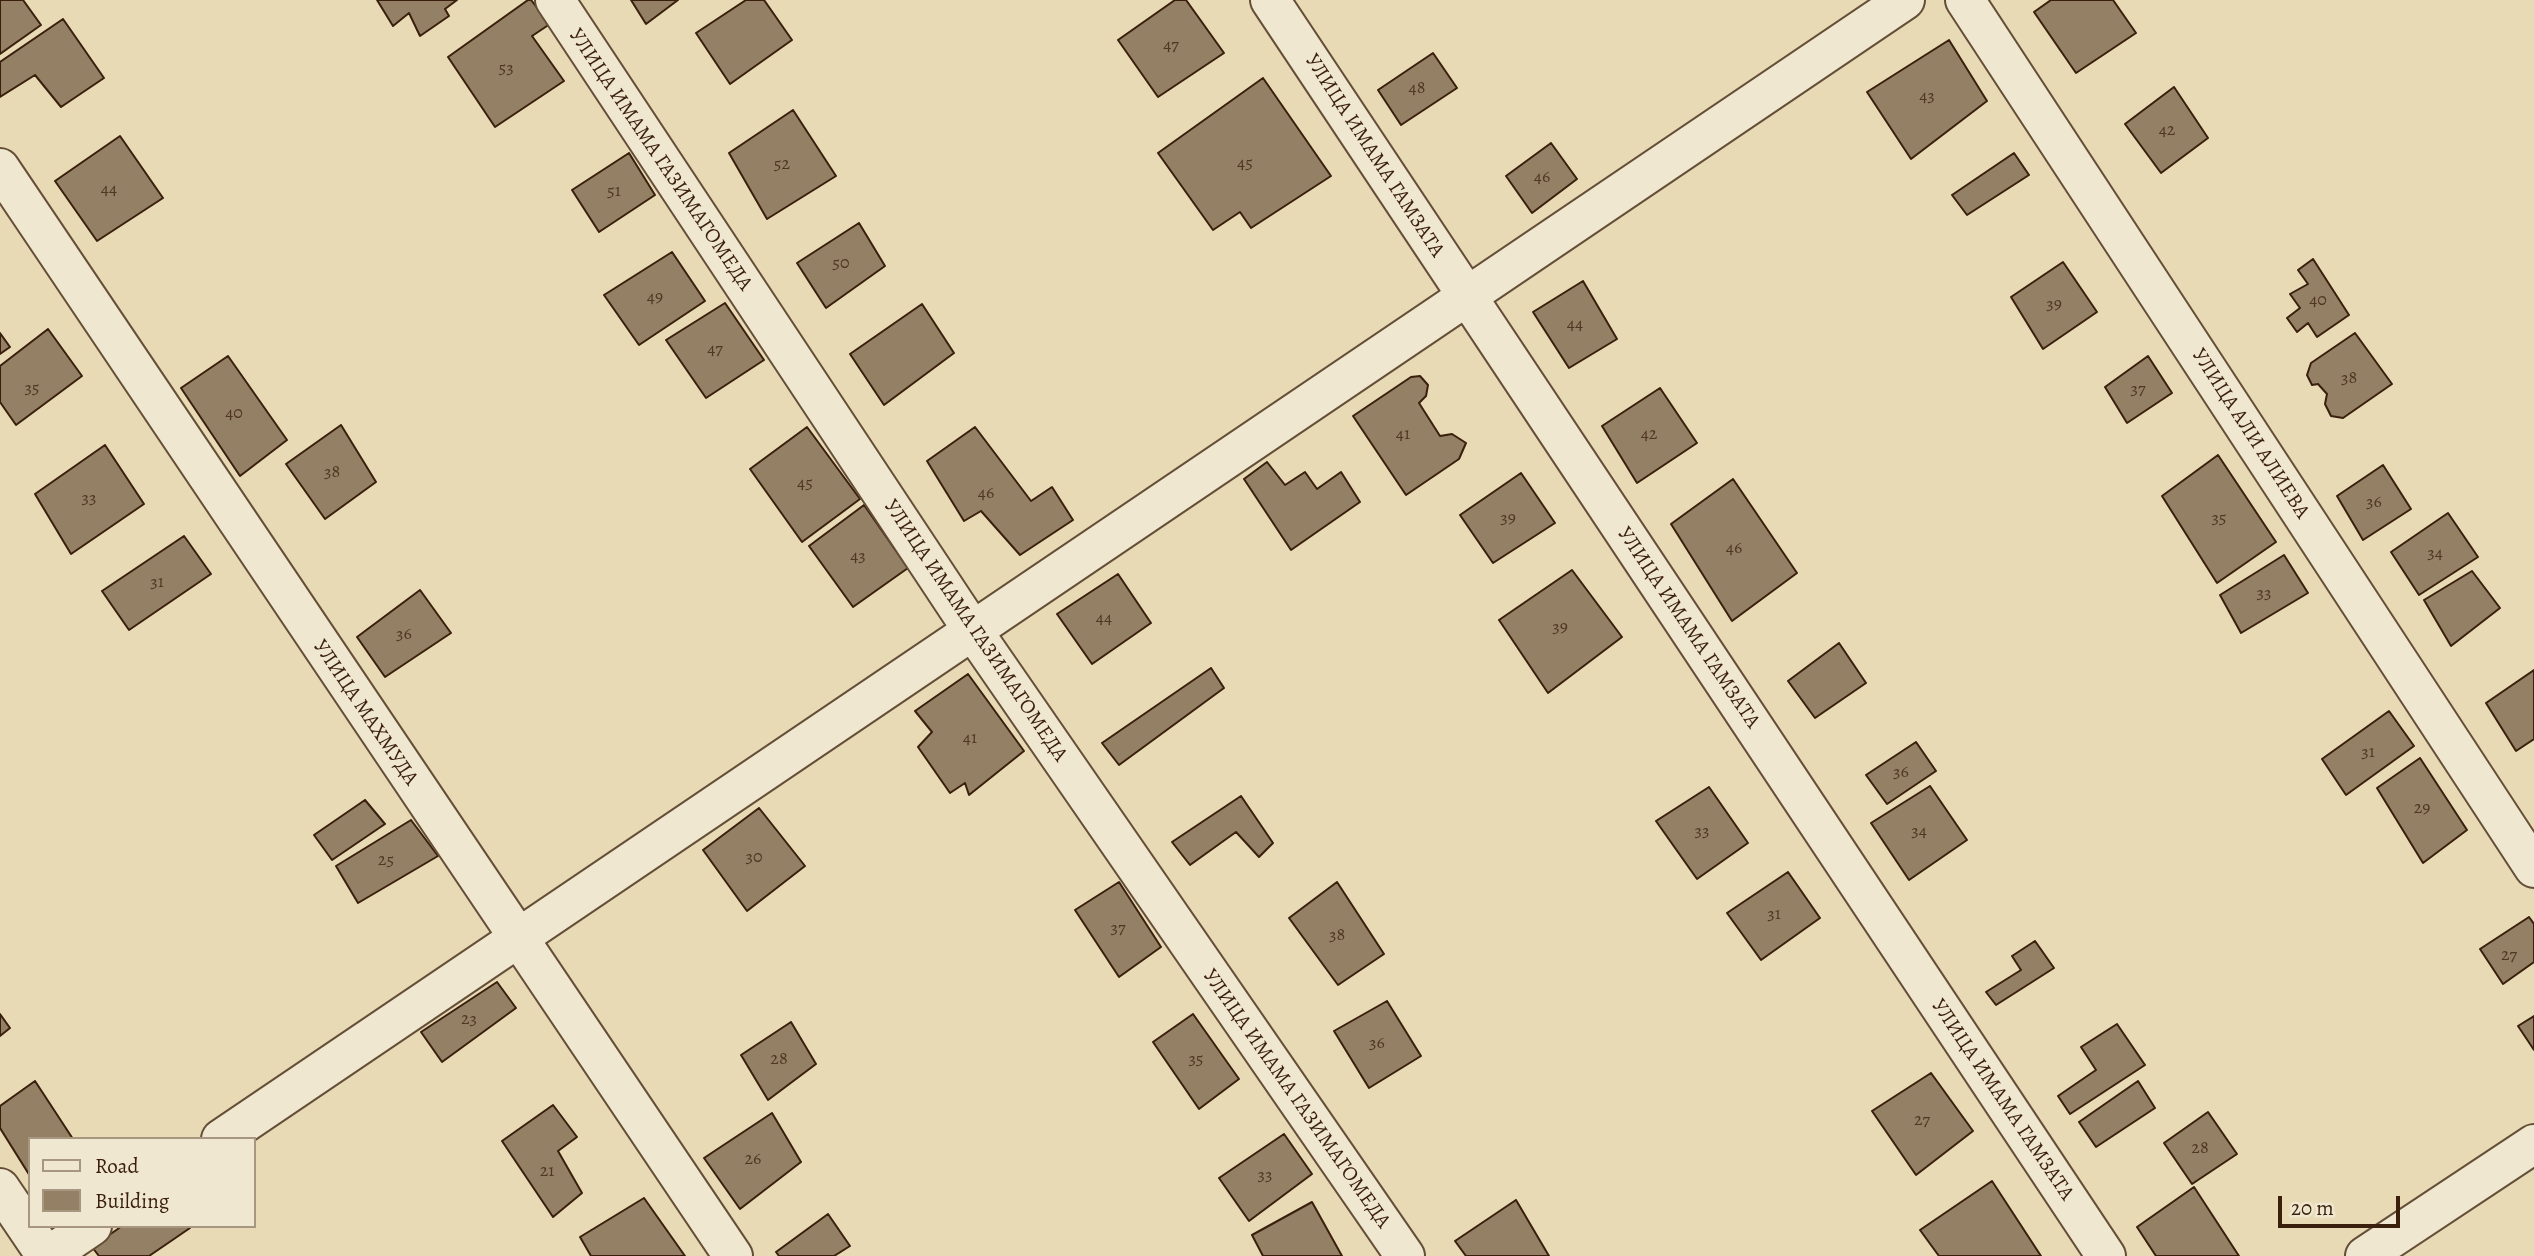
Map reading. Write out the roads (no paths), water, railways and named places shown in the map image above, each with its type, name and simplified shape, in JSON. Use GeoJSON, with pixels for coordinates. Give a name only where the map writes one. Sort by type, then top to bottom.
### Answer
{"type":"FeatureCollection","features":[{"type":"Feature","properties":{"kind":"street","name":"УЛИЦА ИМАМА ГАЗИМАГОМЕДА"},"geometry":{"type":"LineString","coordinates":[[555,0],[973,631],[1405,1256]]}},
{"type":"Feature","properties":{"kind":"street","name":"УЛИЦА ИМАМА ГАМЗАТА"},"geometry":{"type":"LineString","coordinates":[[1270,0],[2106,1256]]}},
{"type":"Feature","properties":{"kind":"street"},"geometry":{"type":"LineString","coordinates":[[224,1137],[1905,0]]}},
{"type":"Feature","properties":{"kind":"street","name":"УЛИЦА АЛИ АЛИЕВА"},"geometry":{"type":"LineString","coordinates":[[1965,0],[2534,868]]}},
{"type":"Feature","properties":{"kind":"street","name":"УЛИЦА МАХМУДА"},"geometry":{"type":"LineString","coordinates":[[0,168],[733,1256]]}},
{"type":"Feature","properties":{"kind":"street"},"geometry":{"type":"LineString","coordinates":[[2365,1256],[2534,1144]]}},
{"type":"Feature","properties":{"kind":"street"},"geometry":{"type":"LineString","coordinates":[[0,1188],[47,1256],[89,1228]]}}]}
